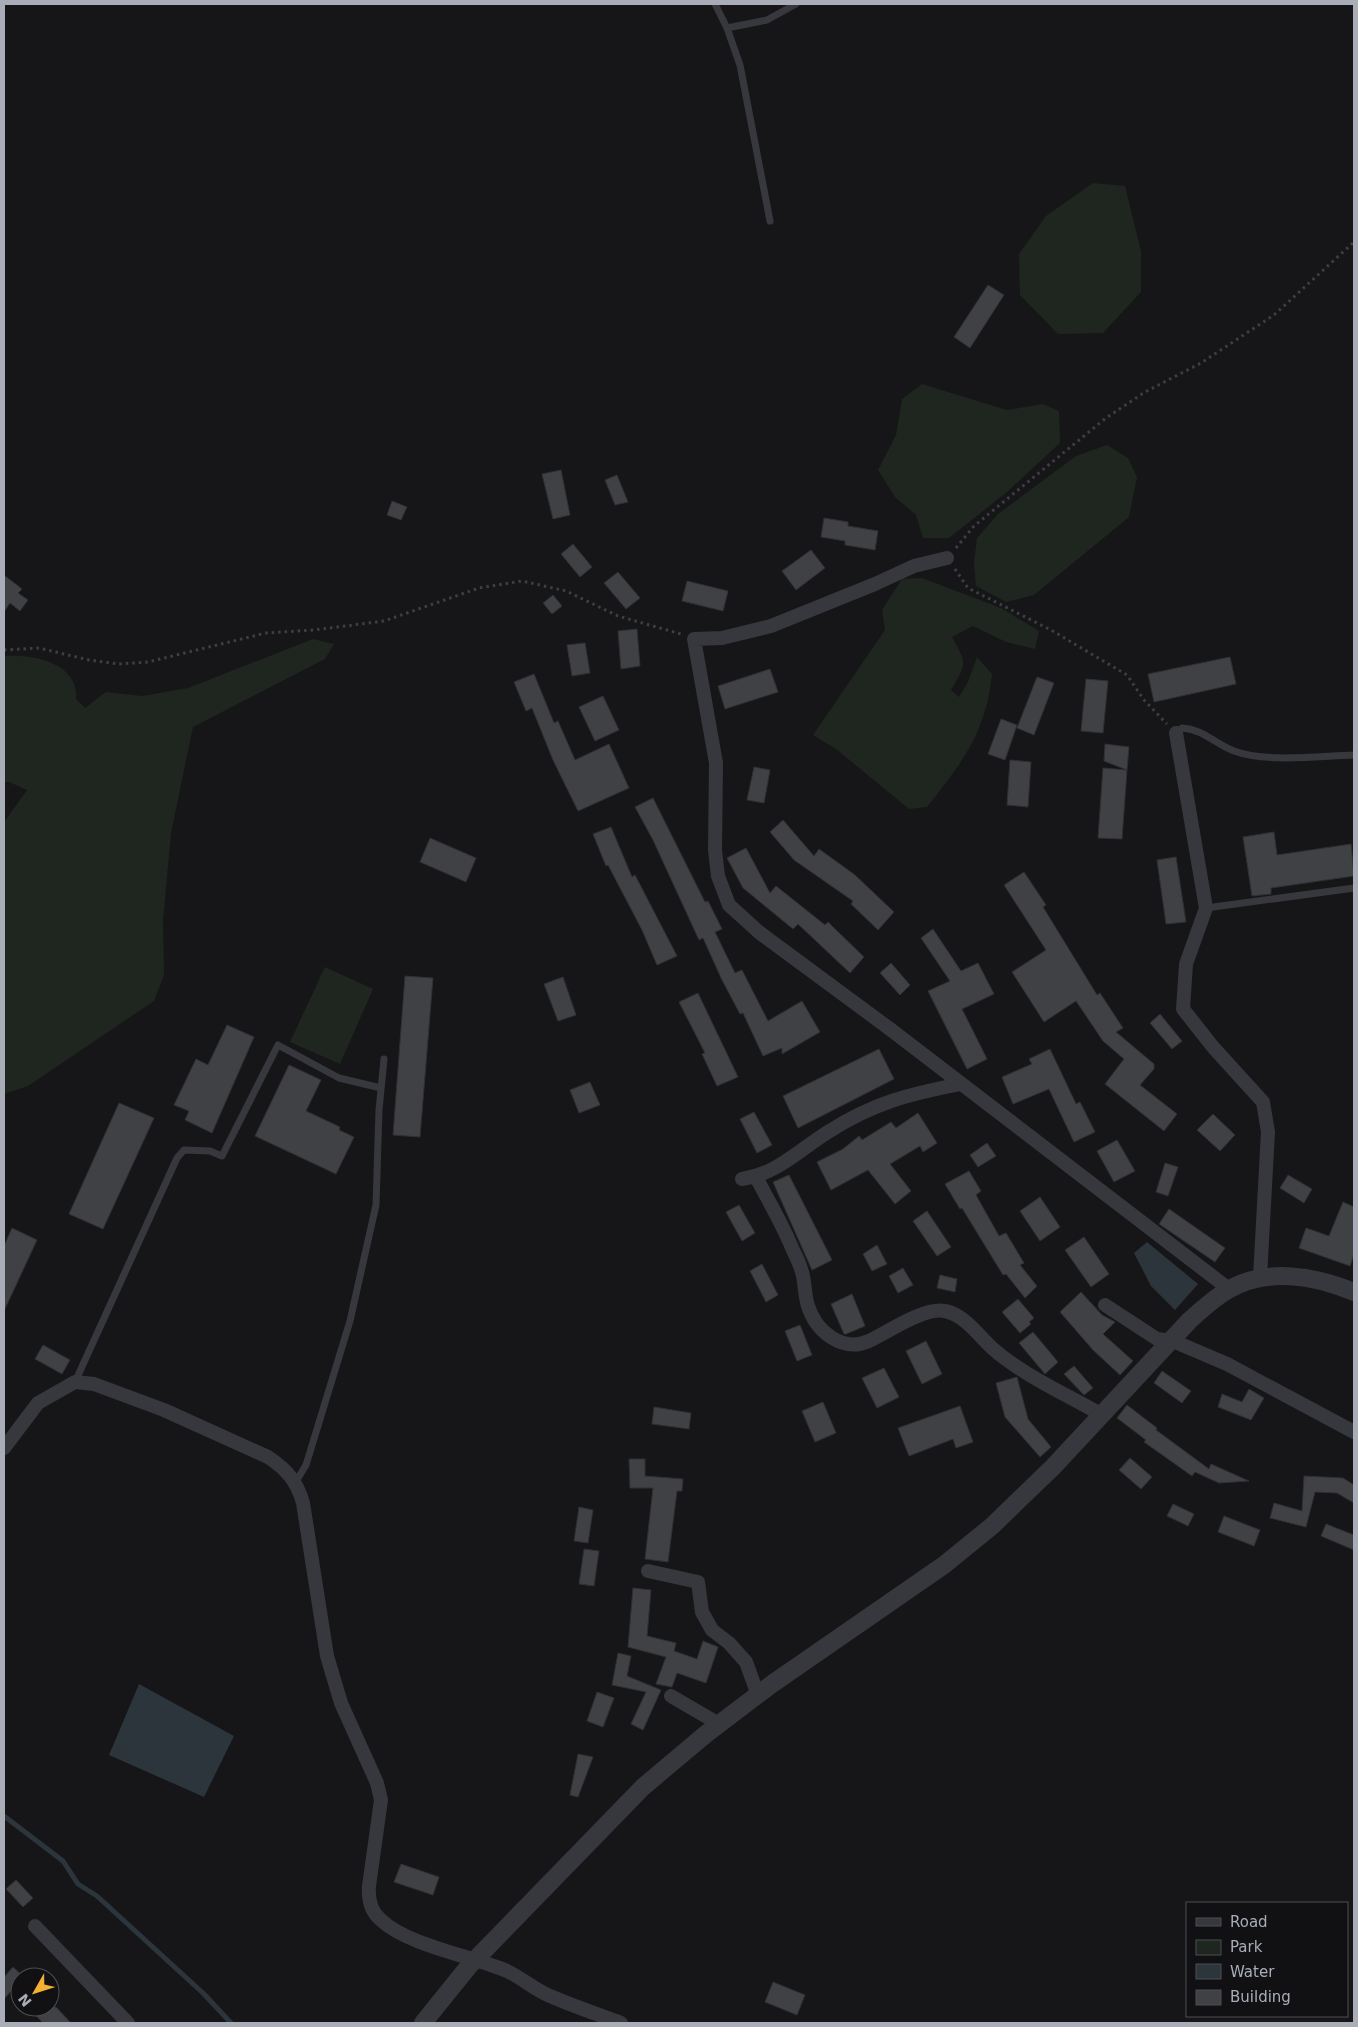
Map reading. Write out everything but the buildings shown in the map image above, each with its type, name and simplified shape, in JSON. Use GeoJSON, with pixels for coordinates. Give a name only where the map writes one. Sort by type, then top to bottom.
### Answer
{"type":"FeatureCollection","features":[{"type":"Feature","properties":{"kind":"street"},"geometry":{"type":"LineString","coordinates":[[947,558],[914,566],[875,584],[771,626],[722,638],[694,639],[716,763],[714,850],[718,876],[729,905],[760,933],[1229,1289]]}},
{"type":"Feature","properties":{"kind":"street"},"geometry":{"type":"LineString","coordinates":[[1176,733],[1206,908],[1186,964],[1184,1009],[1213,1047],[1263,1102],[1268,1132],[1260,1277]]}},
{"type":"Feature","properties":{"kind":"street"},"geometry":{"type":"LineString","coordinates":[[961,1084],[907,1094],[879,1104],[828,1132],[785,1163],[749,1178],[792,1247],[803,1273],[808,1307],[823,1330],[837,1342],[848,1345],[866,1342],[926,1312],[943,1310],[954,1313],[971,1326],[993,1349],[1024,1371],[1102,1415]]}},
{"type":"Feature","properties":{"kind":"street"},"geometry":{"type":"LineString","coordinates":[[423,2023],[476,1960],[643,1787],[718,1724],[944,1565],[992,1526],[1102,1415],[1173,1341],[1189,1321],[1229,1289],[1260,1277],[1282,1276],[1312,1279],[1354,1292]]}},
{"type":"Feature","properties":{"kind":"street"},"geometry":{"type":"LineString","coordinates":[[1105,1305],[1157,1339],[1173,1341],[1227,1364],[1354,1432]]}},
{"type":"Feature","properties":{"kind":"street"},"geometry":{"type":"LineString","coordinates":[[4,1448],[38,1403],[75,1382],[94,1384],[129,1397],[268,1456],[283,1466],[299,1488],[307,1526],[327,1656],[333,1680],[341,1703],[377,1783],[382,1800],[369,1886],[368,1898],[371,1907],[380,1920],[396,1930],[427,1944],[508,1972],[548,1996],[621,2023]]}},
{"type":"Feature","properties":{"kind":"street"},"geometry":{"type":"LineString","coordinates":[[648,1571],[698,1582],[702,1612],[712,1630],[730,1643],[746,1662],[758,1695]]}},
{"type":"Feature","properties":{"kind":"street"},"geometry":{"type":"LineString","coordinates":[[671,1696],[718,1724]]}},
{"type":"Feature","properties":{"kind":"street"},"geometry":{"type":"LineString","coordinates":[[35,1926],[128,2023]]}},
{"type":"Feature","properties":{"kind":"lane"},"geometry":{"type":"LineString","coordinates":[[715,4],[727,28],[740,65],[770,221]]}},
{"type":"Feature","properties":{"kind":"lane"},"geometry":{"type":"LineString","coordinates":[[727,28],[767,20],[796,4]]}},
{"type":"Feature","properties":{"kind":"lane"},"geometry":{"type":"LineString","coordinates":[[1176,733],[1182,728],[1194,728],[1234,751],[1267,758],[1354,755]]}},
{"type":"Feature","properties":{"kind":"lane"},"geometry":{"type":"LineString","coordinates":[[1206,908],[1354,888]]}},
{"type":"Feature","properties":{"kind":"lane"},"geometry":{"type":"LineString","coordinates":[[75,1382],[177,1158],[184,1150],[194,1149],[222,1156],[278,1045],[339,1078],[381,1088]]}},
{"type":"Feature","properties":{"kind":"lane"},"geometry":{"type":"LineString","coordinates":[[295,1483],[306,1465],[350,1321],[376,1205],[384,1060]]}},
{"type":"Feature","properties":{"kind":"path"},"geometry":{"type":"LineString","coordinates":[[1176,733],[1144,700],[1127,675],[1051,630],[968,588],[947,558],[974,526],[1106,418],[1145,392],[1201,363],[1274,315],[1354,242]]}},
{"type":"Feature","properties":{"kind":"path"},"geometry":{"type":"LineString","coordinates":[[4,650],[39,648],[89,660],[119,664],[148,662],[266,633],[314,630],[384,620],[479,588],[522,581],[566,591],[618,616],[694,639]]}},
{"type":"Feature","properties":{"kind":"green space"},"geometry":{"type":"Polygon","coordinates":[[[1093,183],[1125,186],[1141,251],[1141,292],[1103,333],[1058,334],[1020,295],[1019,254],[1046,216],[1093,183]]]}},
{"type":"Feature","properties":{"kind":"green space"},"geometry":{"type":"Polygon","coordinates":[[[922,384],[1007,410],[1043,404],[1059,411],[1060,443],[1007,492],[949,538],[923,538],[916,515],[895,497],[878,470],[896,435],[902,399],[922,384]]]}},
{"type":"Feature","properties":{"kind":"green space"},"geometry":{"type":"Polygon","coordinates":[[[1107,445],[1128,458],[1137,477],[1129,517],[1034,595],[1006,602],[976,586],[974,563],[977,538],[998,514],[1076,456],[1107,445]]]}},
{"type":"Feature","properties":{"kind":"green space"},"geometry":{"type":"Polygon","coordinates":[[[922,578],[1001,608],[1039,631],[1035,649],[1006,642],[973,626],[952,637],[963,664],[951,690],[959,697],[968,682],[977,657],[992,674],[989,695],[978,730],[952,775],[927,807],[909,809],[836,749],[813,735],[885,630],[882,610],[902,579],[922,578]]]}},
{"type":"Feature","properties":{"kind":"green space"},"geometry":{"type":"Polygon","coordinates":[[[313,639],[334,644],[325,659],[193,727],[171,833],[163,921],[164,975],[154,1001],[28,1086],[4,1094],[4,822],[27,790],[9,782],[4,782],[4,656],[40,659],[62,669],[70,676],[75,686],[76,699],[85,708],[106,692],[142,696],[188,688],[313,639]]]}},
{"type":"Feature","properties":{"kind":"green space"},"geometry":{"type":"Polygon","coordinates":[[[325,967],[373,989],[340,1064],[290,1042],[325,967]]]}},
{"type":"Feature","properties":{"kind":"water"},"geometry":{"type":"Polygon","coordinates":[[[1147,1242],[1198,1284],[1175,1310],[1151,1286],[1134,1253],[1147,1242]]]}},
{"type":"Feature","properties":{"kind":"water"},"geometry":{"type":"Polygon","coordinates":[[[139,1684],[234,1736],[204,1797],[109,1755],[139,1684]]]}},
{"type":"Feature","properties":{"kind":"waterway"},"geometry":{"type":"LineString","coordinates":[[4,1816],[63,1861],[78,1884],[97,1896],[204,1994],[231,2023]]}}]}
